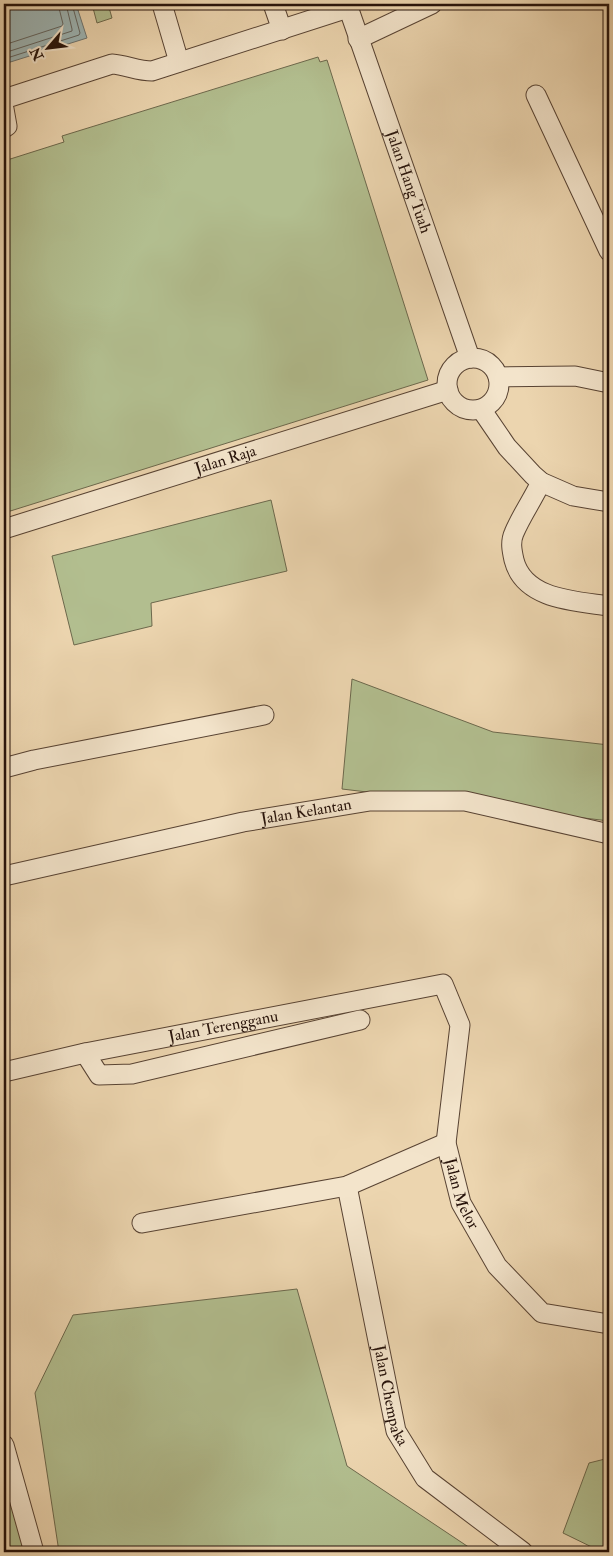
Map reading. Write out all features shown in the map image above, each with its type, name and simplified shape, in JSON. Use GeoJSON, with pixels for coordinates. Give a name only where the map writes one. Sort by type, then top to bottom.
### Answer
{"type":"FeatureCollection","features":[{"type":"Feature","properties":{"kind":"street"},"geometry":{"type":"LineString","coordinates":[[162,4],[179,62]]}},
{"type":"Feature","properties":{"kind":"street"},"geometry":{"type":"LineString","coordinates":[[273,4],[282,30]]}},
{"type":"Feature","properties":{"kind":"street"},"geometry":{"type":"LineString","coordinates":[[358,40],[432,4]]}},
{"type":"Feature","properties":{"kind":"street"},"geometry":{"type":"LineString","coordinates":[[4,99],[112,64],[120,64],[140,71],[152,71],[282,30],[347,6]]}},
{"type":"Feature","properties":{"kind":"street","name":"Jalan Hang Tuah"},"geometry":{"type":"LineString","coordinates":[[347,6],[470,358]]}},
{"type":"Feature","properties":{"kind":"street"},"geometry":{"type":"LineString","coordinates":[[536,95],[609,251]]}},
{"type":"Feature","properties":{"kind":"street"},"geometry":{"type":"LineString","coordinates":[[4,109],[8,122],[4,128]]}},
{"type":"Feature","properties":{"kind":"street"},"geometry":{"type":"LineString","coordinates":[[470,358],[479,358],[488,362],[498,377],[498,393],[494,400],[481,409],[464,409],[451,398],[448,390],[449,373],[454,366],[470,358]]}},
{"type":"Feature","properties":{"kind":"street"},"geometry":{"type":"LineString","coordinates":[[498,377],[575,376],[609,382]]}},
{"type":"Feature","properties":{"kind":"street","name":"Jalan Raja"},"geometry":{"type":"LineString","coordinates":[[4,529],[448,390]]}},
{"type":"Feature","properties":{"kind":"street"},"geometry":{"type":"LineString","coordinates":[[481,409],[519,463],[541,482],[573,496],[609,502]]}},
{"type":"Feature","properties":{"kind":"street"},"geometry":{"type":"LineString","coordinates":[[541,482],[513,534],[512,549],[515,564],[524,579],[536,589],[559,598],[609,606]]}},
{"type":"Feature","properties":{"kind":"street"},"geometry":{"type":"LineString","coordinates":[[4,768],[34,760],[264,715]]}},
{"type":"Feature","properties":{"kind":"street","name":"Jalan Kelantan"},"geometry":{"type":"LineString","coordinates":[[4,876],[243,822],[370,801],[465,801],[609,834]]}},
{"type":"Feature","properties":{"kind":"street","name":"Jalan Terengganu"},"geometry":{"type":"LineString","coordinates":[[4,1072],[85,1053],[443,984]]}},
{"type":"Feature","properties":{"kind":"street","name":"Jalan Melor"},"geometry":{"type":"LineString","coordinates":[[443,984],[460,1025],[446,1143],[461,1203],[497,1266],[542,1313],[609,1324]]}},
{"type":"Feature","properties":{"kind":"street"},"geometry":{"type":"LineString","coordinates":[[85,1053],[99,1075],[132,1074],[360,1020]]}},
{"type":"Feature","properties":{"kind":"street"},"geometry":{"type":"LineString","coordinates":[[142,1223],[346,1186],[446,1143]]}},
{"type":"Feature","properties":{"kind":"street","name":"Jalan Chempaka"},"geometry":{"type":"LineString","coordinates":[[346,1186],[396,1431],[425,1478],[523,1552]]}},
{"type":"Feature","properties":{"kind":"street"},"geometry":{"type":"LineString","coordinates":[[4,1445],[34,1552]]}},
{"type":"Feature","properties":{"kind":"green space"},"geometry":{"type":"Polygon","coordinates":[[[92,4],[108,4],[112,18],[97,23],[92,4]]]}},
{"type":"Feature","properties":{"kind":"green space"},"geometry":{"type":"Polygon","coordinates":[[[318,57],[320,62],[327,60],[428,380],[4,513],[4,161],[64,142],[62,136],[318,57]]]}},
{"type":"Feature","properties":{"kind":"green space"},"geometry":{"type":"Polygon","coordinates":[[[271,500],[287,571],[151,603],[152,626],[74,645],[52,556],[271,500]]]}},
{"type":"Feature","properties":{"kind":"green space"},"geometry":{"type":"Polygon","coordinates":[[[352,679],[493,732],[609,745],[609,821],[342,789],[352,679]]]}},
{"type":"Feature","properties":{"kind":"green space"},"geometry":{"type":"Polygon","coordinates":[[[297,1289],[347,1466],[476,1552],[59,1552],[35,1393],[73,1315],[297,1289]]]}},
{"type":"Feature","properties":{"kind":"green space"},"geometry":{"type":"Polygon","coordinates":[[[609,1458],[609,1552],[602,1552],[563,1533],[589,1463],[609,1458]]]}},
{"type":"Feature","properties":{"kind":"green space"},"geometry":{"type":"Polygon","coordinates":[[[4,1462],[14,1493],[23,1552],[4,1552],[4,1462]]]}},
{"type":"Feature","properties":{"kind":"water"},"geometry":{"type":"Polygon","coordinates":[[[4,4],[76,4],[87,38],[4,64],[4,4]]]}}]}
